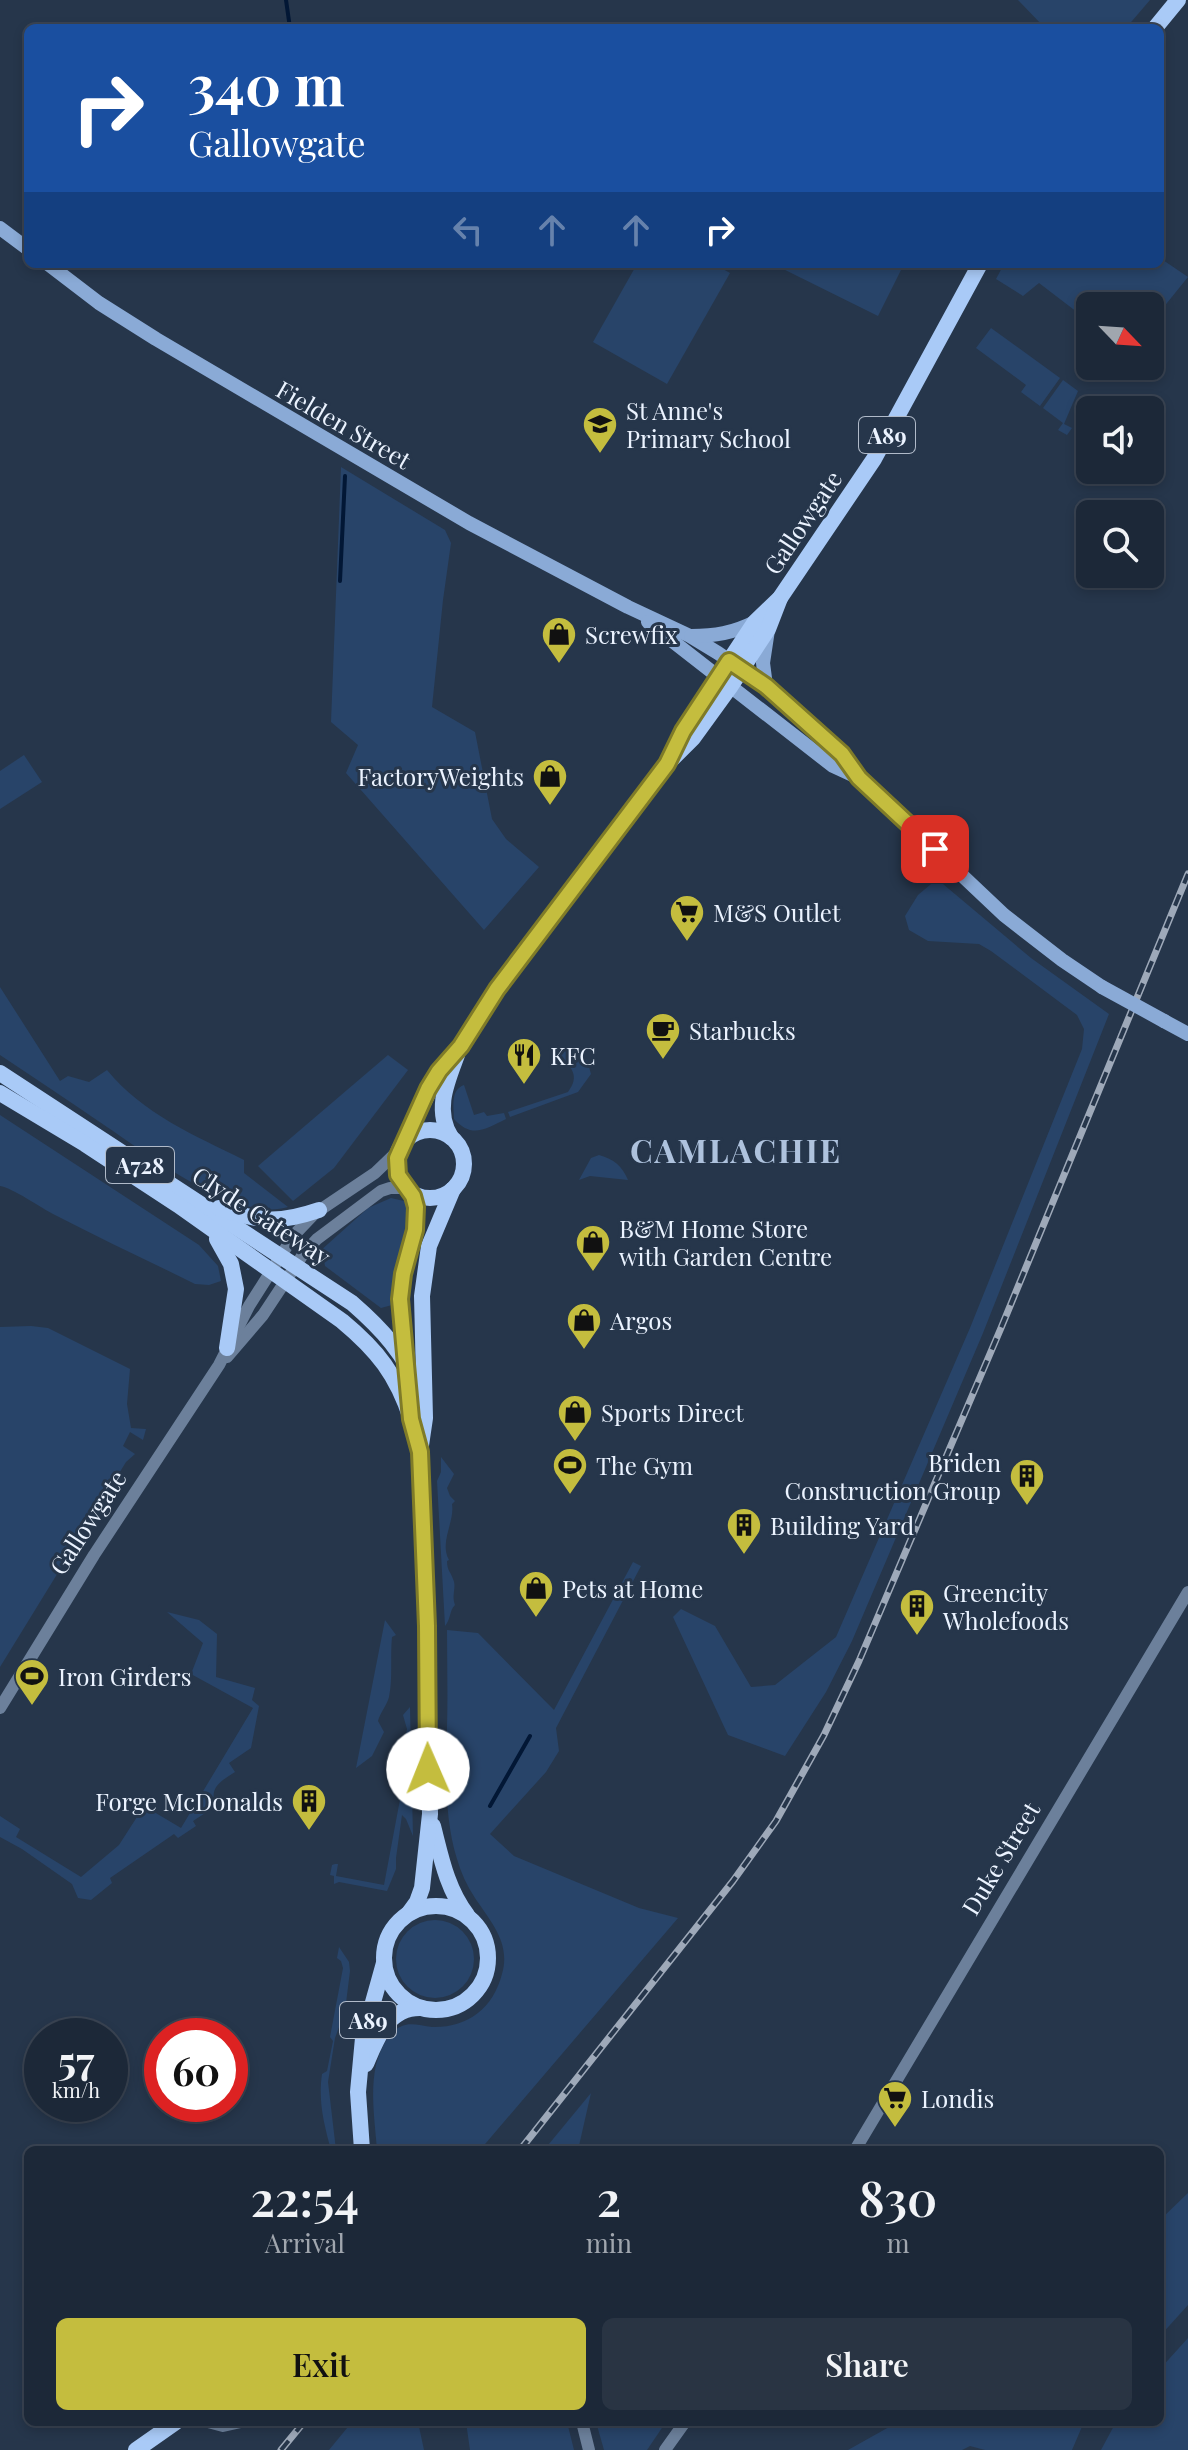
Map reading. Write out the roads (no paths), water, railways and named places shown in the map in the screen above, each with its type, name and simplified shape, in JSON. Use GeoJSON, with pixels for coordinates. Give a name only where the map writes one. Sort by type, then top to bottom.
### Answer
{"type":"FeatureCollection","features":[{"type":"Feature","properties":{"kind":"main road"},"geometry":{"type":"LineString","coordinates":[[1158,24],[1178,0]]}},
{"type":"Feature","properties":{"kind":"main road"},"geometry":{"type":"LineString","coordinates":[[0,228],[24,246]]}},
{"type":"Feature","properties":{"kind":"main road","name":"Fielden Street"},"geometry":{"type":"LineString","coordinates":[[53,268],[99,303],[167,345],[502,542],[690,636],[736,665],[766,686],[842,754],[859,778]]}},
{"type":"Feature","properties":{"kind":"main road","name":"Gallowgate"},"geometry":{"type":"LineString","coordinates":[[402,1146],[434,1080],[461,1046],[497,989],[667,764],[693,738],[724,682],[878,451],[978,268]]}},
{"type":"Feature","properties":{"kind":"main road","name":"Fielden Street"},"geometry":{"type":"LineString","coordinates":[[628,607],[833,766],[859,778]]}},
{"type":"Feature","properties":{"kind":"main road"},"geometry":{"type":"LineString","coordinates":[[761,626],[766,686]]}},
{"type":"Feature","properties":{"kind":"main road","name":"Fielden Street"},"geometry":{"type":"LineString","coordinates":[[690,636],[721,636],[761,626]]}},
{"type":"Feature","properties":{"kind":"main road"},"geometry":{"type":"LineString","coordinates":[[859,778],[1004,915],[1102,987],[1188,1034]]}},
{"type":"Feature","properties":{"kind":"main road","name":"Gallowgate"},"geometry":{"type":"LineString","coordinates":[[451,1137],[443,1120],[443,1095],[461,1046]]}},
{"type":"Feature","properties":{"kind":"main road","name":"Clyde Gateway"},"geometry":{"type":"LineString","coordinates":[[0,1073],[352,1303],[389,1338],[405,1360],[425,1405]]}},
{"type":"Feature","properties":{"kind":"main road","name":"Clyde Gateway"},"geometry":{"type":"LineString","coordinates":[[0,1093],[85,1144],[342,1321],[371,1348],[395,1378],[411,1419]]}},
{"type":"Feature","properties":{"kind":"main road"},"geometry":{"type":"LineString","coordinates":[[420,1452],[411,1419],[400,1291],[416,1218],[415,1201],[396,1167],[402,1146],[423,1131],[436,1130],[451,1137],[459,1146],[464,1160],[462,1176],[437,1225],[424,1269],[425,1418],[420,1452],[430,1814],[422,1888],[417,1902],[388,1937],[384,1961],[392,1987],[402,1998],[421,2008],[443,2010],[461,2004],[482,1983],[487,1970],[486,1944],[477,1925],[458,1902],[447,1876],[430,1814]]}},
{"type":"Feature","properties":{"kind":"main road"},"geometry":{"type":"LineString","coordinates":[[408,1190],[431,1198],[453,1189]]}},
{"type":"Feature","properties":{"kind":"main road"},"geometry":{"type":"LineString","coordinates":[[195,1200],[262,1220],[289,1219],[319,1210]]}},
{"type":"Feature","properties":{"kind":"main road"},"geometry":{"type":"LineString","coordinates":[[210,1229],[227,1256],[236,1289],[227,1348]]}},
{"type":"Feature","properties":{"kind":"main road"},"geometry":{"type":"LineString","coordinates":[[409,1913],[428,1906],[439,1906],[468,1917]]}},
{"type":"Feature","properties":{"kind":"main road","name":"A89"},"geometry":{"type":"LineString","coordinates":[[362,2146],[359,2080],[363,2038],[384,1961]]}},
{"type":"Feature","properties":{"kind":"main road","name":"A89"},"geometry":{"type":"LineString","coordinates":[[359,2080],[386,2024],[403,2011],[421,2008]]}},
{"type":"Feature","properties":{"kind":"main road"},"geometry":{"type":"LineString","coordinates":[[136,2450],[170,2426]]}},
{"type":"Feature","properties":{"kind":"street","name":"Gallowgate"},"geometry":{"type":"LineString","coordinates":[[219,1365],[242,1317],[305,1221],[375,1173],[402,1146]]}},
{"type":"Feature","properties":{"kind":"street","name":"Gallowgate"},"geometry":{"type":"LineString","coordinates":[[0,1708],[94,1555],[219,1365],[263,1315],[296,1265],[317,1239],[368,1199],[390,1188],[408,1190]]}},
{"type":"Feature","properties":{"kind":"street","name":"Duke Street"},"geometry":{"type":"LineString","coordinates":[[857,2146],[1188,1592]]}},
{"type":"Feature","properties":{"kind":"street"},"geometry":{"type":"LineString","coordinates":[[583,2426],[589,2450]]}},
{"type":"Feature","properties":{"kind":"street"},"geometry":{"type":"LineString","coordinates":[[665,2450],[682,2426]]}},
{"type":"Feature","properties":{"kind":"waterway"},"geometry":{"type":"LineString","coordinates":[[286,0],[289,24]]}},
{"type":"Feature","properties":{"kind":"waterway"},"geometry":{"type":"LineString","coordinates":[[340,581],[345,476]]}},
{"type":"Feature","properties":{"kind":"waterway"},"geometry":{"type":"LineString","coordinates":[[490,1806],[530,1736]]}},
{"type":"Feature","properties":{"kind":"railway"},"geometry":{"type":"LineString","coordinates":[[523,2146],[733,1881],[776,1821],[824,1735],[859,1661],[1001,1328],[1188,874]]}},
{"type":"Feature","properties":{"kind":"railway"},"geometry":{"type":"LineString","coordinates":[[281,2450],[301,2426]]}},
{"type":"Feature","properties":{"kind":"place","name":"St Anne's Primary School"},"geometry":{"type":"Point","coordinates":[600,455]}},
{"type":"Feature","properties":{"kind":"place","name":"Screwfix"},"geometry":{"type":"Point","coordinates":[559,665]}},
{"type":"Feature","properties":{"kind":"place","name":"FactoryWeights"},"geometry":{"type":"Point","coordinates":[550,807]}},
{"type":"Feature","properties":{"kind":"place","name":"M&S Outlet"},"geometry":{"type":"Point","coordinates":[687,943]}},
{"type":"Feature","properties":{"kind":"place","name":"Starbucks"},"geometry":{"type":"Point","coordinates":[663,1061]}},
{"type":"Feature","properties":{"kind":"place","name":"KFC"},"geometry":{"type":"Point","coordinates":[524,1086]}},
{"type":"Feature","properties":{"kind":"place","name":"B&M Home Store with Garden Centre"},"geometry":{"type":"Point","coordinates":[593,1273]}},
{"type":"Feature","properties":{"kind":"place","name":"Argos"},"geometry":{"type":"Point","coordinates":[584,1351]}},
{"type":"Feature","properties":{"kind":"place","name":"Sports Direct"},"geometry":{"type":"Point","coordinates":[575,1443]}},
{"type":"Feature","properties":{"kind":"place","name":"The Gym"},"geometry":{"type":"Point","coordinates":[570,1496]}},
{"type":"Feature","properties":{"kind":"place","name":"Briden Construction Group"},"geometry":{"type":"Point","coordinates":[1027,1507]}},
{"type":"Feature","properties":{"kind":"place","name":"Building Yard"},"geometry":{"type":"Point","coordinates":[744,1556]}},
{"type":"Feature","properties":{"kind":"place","name":"Pets at Home"},"geometry":{"type":"Point","coordinates":[536,1619]}},
{"type":"Feature","properties":{"kind":"place","name":"Greencity Wholefoods"},"geometry":{"type":"Point","coordinates":[917,1637]}},
{"type":"Feature","properties":{"kind":"place","name":"Iron Girders"},"geometry":{"type":"Point","coordinates":[32,1707]}},
{"type":"Feature","properties":{"kind":"place","name":"Forge McDonalds"},"geometry":{"type":"Point","coordinates":[309,1832]}},
{"type":"Feature","properties":{"kind":"place","name":"Londis"},"geometry":{"type":"Point","coordinates":[895,2129]}},
{"type":"Feature","properties":{"kind":"district","name":"CAMLACHIE"},"geometry":{"type":"Point","coordinates":[736,1149]}}]}
